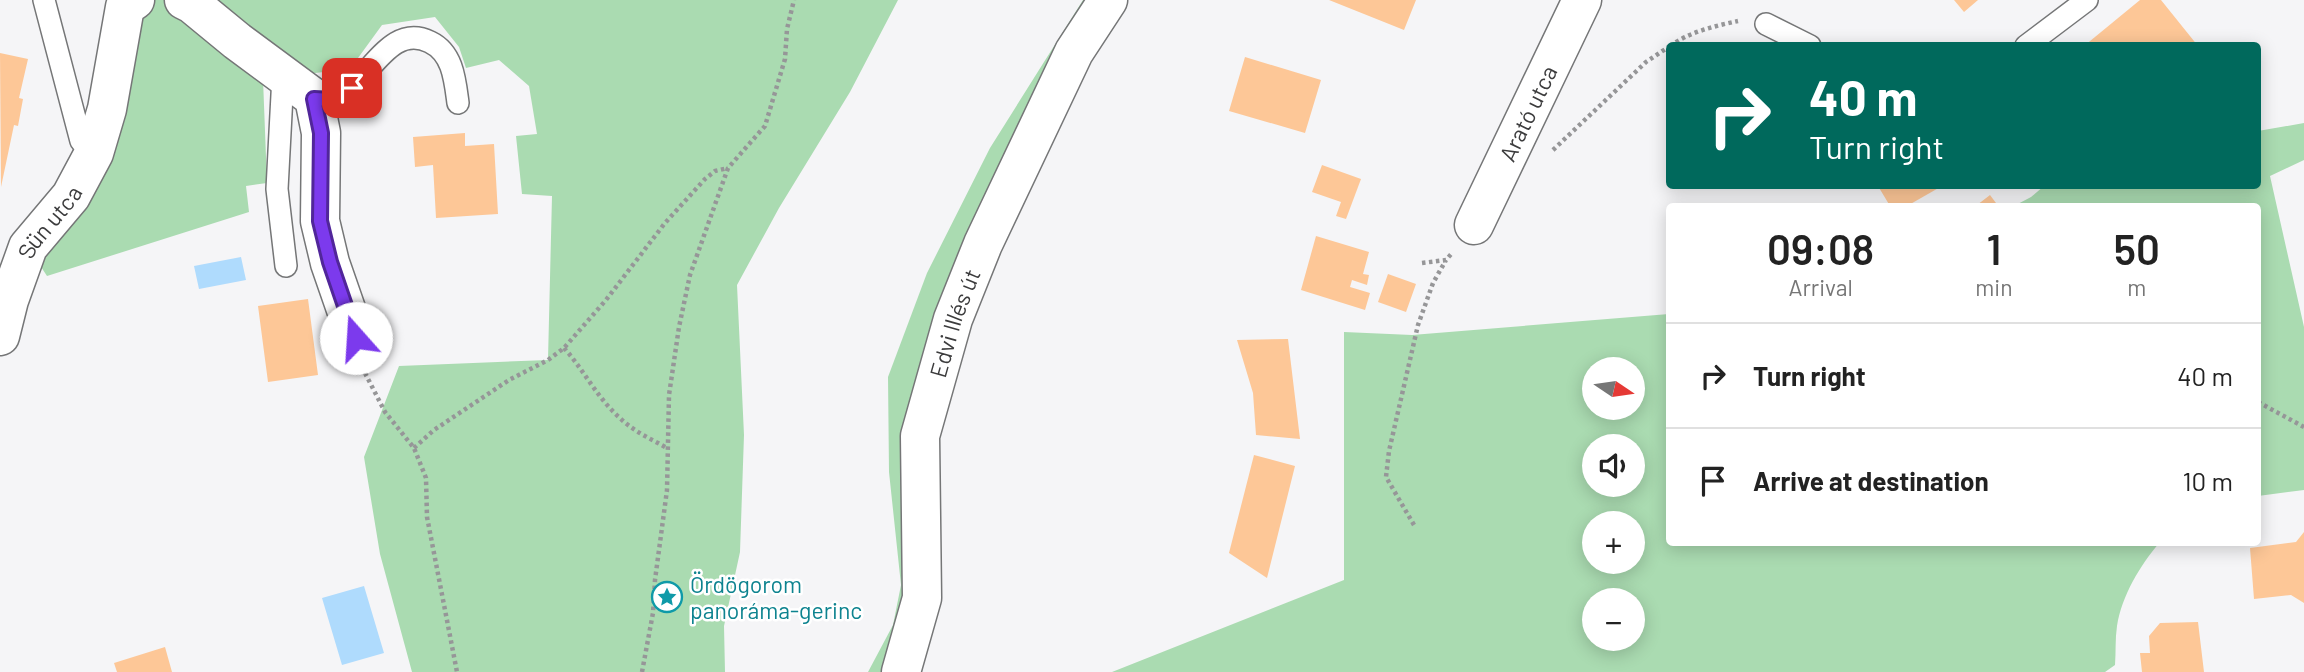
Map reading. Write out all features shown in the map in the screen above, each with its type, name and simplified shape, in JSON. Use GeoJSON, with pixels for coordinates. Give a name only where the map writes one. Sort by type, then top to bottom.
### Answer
{"type":"FeatureCollection","features":[{"type":"Feature","properties":{"kind":"street"},"geometry":{"type":"LineString","coordinates":[[184,0],[314,99],[321,133],[320,221],[330,262],[356,338]]}},
{"type":"Feature","properties":{"kind":"street","name":"Edvi Illés út"},"geometry":{"type":"LineString","coordinates":[[901,672],[922,598],[920,436],[953,319],[982,244],[1074,52],[1108,0]]}},
{"type":"Feature","properties":{"kind":"street","name":"Arató utca"},"geometry":{"type":"LineString","coordinates":[[1474,225],[1582,0]]}},
{"type":"Feature","properties":{"kind":"street","name":"Sün utca"},"geometry":{"type":"LineString","coordinates":[[0,336],[9,300],[28,247],[71,197],[94,153],[107,109],[127,2]]}},
{"type":"Feature","properties":{"kind":"lane"},"geometry":{"type":"LineString","coordinates":[[44,0],[80,141],[94,153]]}},
{"type":"Feature","properties":{"kind":"lane"},"geometry":{"type":"LineString","coordinates":[[2031,42],[2087,0]]}},
{"type":"Feature","properties":{"kind":"lane"},"geometry":{"type":"LineString","coordinates":[[1766,23],[1802,42]]}},
{"type":"Feature","properties":{"kind":"lane"},"geometry":{"type":"LineString","coordinates":[[314,99],[333,100],[352,88],[379,56],[400,40],[421,37],[440,46],[452,67],[458,103]]}},
{"type":"Feature","properties":{"kind":"lane"},"geometry":{"type":"LineString","coordinates":[[283,76],[276,189],[286,266]]}},
{"type":"Feature","properties":{"kind":"path"},"geometry":{"type":"LineString","coordinates":[[642,672],[653,613],[667,490],[669,395],[690,275],[728,167],[765,126],[785,59],[787,29],[794,0]]}},
{"type":"Feature","properties":{"kind":"path"},"geometry":{"type":"LineString","coordinates":[[1675,42],[1710,28],[1737,22],[1757,20],[1766,23]]}},
{"type":"Feature","properties":{"kind":"path"},"geometry":{"type":"LineString","coordinates":[[1551,151],[1567,139],[1646,62],[1666,49]]}},
{"type":"Feature","properties":{"kind":"path"},"geometry":{"type":"LineString","coordinates":[[414,448],[434,430],[509,380],[548,360],[564,348],[606,300],[665,223],[715,171],[728,167]]}},
{"type":"Feature","properties":{"kind":"path"},"geometry":{"type":"LineString","coordinates":[[1414,526],[1387,477],[1389,451],[1419,325],[1433,283],[1446,261]]}},
{"type":"Feature","properties":{"kind":"path"},"geometry":{"type":"LineString","coordinates":[[356,338],[366,379],[385,411],[414,448],[426,478],[427,517],[457,672]]}},
{"type":"Feature","properties":{"kind":"path"},"geometry":{"type":"LineString","coordinates":[[564,348],[608,407],[622,421],[668,448]]}},
{"type":"Feature","properties":{"kind":"path"},"geometry":{"type":"LineString","coordinates":[[2261,404],[2304,427]]}},
{"type":"Feature","properties":{"kind":"green space"},"geometry":{"type":"Polygon","coordinates":[[[130,0],[898,0],[850,92],[779,208],[737,285],[744,435],[740,552],[724,626],[725,672],[412,672],[380,554],[364,457],[399,366],[548,360],[552,196],[522,194],[516,136],[537,134],[529,86],[499,60],[466,68],[459,47],[435,17],[382,25],[350,69],[263,79],[267,183],[246,186],[249,212],[47,276],[28,247],[55,217],[130,0]]]}},
{"type":"Feature","properties":{"kind":"green space"},"geometry":{"type":"Polygon","coordinates":[[[1083,0],[1108,0],[920,436],[895,672],[868,672],[893,625],[901,585],[889,472],[888,377],[927,273],[990,148],[1083,0]]]}},
{"type":"Feature","properties":{"kind":"green space"},"geometry":{"type":"Polygon","coordinates":[[[2304,123],[2304,160],[2270,176],[2304,327],[2304,490],[2261,496],[2261,203],[2020,203],[2040,189],[2261,189],[2261,130],[2304,123]]]}},
{"type":"Feature","properties":{"kind":"green space"},"geometry":{"type":"Polygon","coordinates":[[[1666,314],[1666,546],[2157,546],[2127,592],[2117,626],[2115,665],[2105,672],[1112,672],[1344,580],[1344,332],[1412,335],[1666,314]]]}},
{"type":"Feature","properties":{"kind":"water"},"geometry":{"type":"Polygon","coordinates":[[[241,257],[246,280],[199,289],[194,266],[241,257]]]}},
{"type":"Feature","properties":{"kind":"water"},"geometry":{"type":"Polygon","coordinates":[[[364,586],[384,653],[342,665],[322,598],[364,586]]]}},
{"type":"Feature","properties":{"kind":"building"},"geometry":{"type":"Polygon","coordinates":[[[1329,0],[1416,0],[1404,30],[1329,0]]]}},
{"type":"Feature","properties":{"kind":"building"},"geometry":{"type":"Polygon","coordinates":[[[1954,0],[1978,0],[1964,12],[1954,0]]]}},
{"type":"Feature","properties":{"kind":"building"},"geometry":{"type":"Polygon","coordinates":[[[2140,0],[2161,0],[2195,42],[2089,42],[2140,0]]]}},
{"type":"Feature","properties":{"kind":"building"},"geometry":{"type":"Polygon","coordinates":[[[0,53],[28,59],[19,98],[23,99],[18,126],[14,125],[1,187],[0,53]]]}},
{"type":"Feature","properties":{"kind":"building"},"geometry":{"type":"Polygon","coordinates":[[[1245,57],[1321,80],[1305,133],[1229,111],[1245,57]]]}},
{"type":"Feature","properties":{"kind":"building"},"geometry":{"type":"Polygon","coordinates":[[[465,133],[465,146],[494,144],[498,214],[436,218],[433,165],[415,167],[413,137],[465,133]]]}},
{"type":"Feature","properties":{"kind":"building"},"geometry":{"type":"Polygon","coordinates":[[[1322,165],[1361,179],[1346,219],[1336,216],[1341,202],[1312,192],[1322,165]]]}},
{"type":"Feature","properties":{"kind":"building"},"geometry":{"type":"Polygon","coordinates":[[[1880,189],[1937,189],[1912,203],[1888,203],[1880,189]]]}},
{"type":"Feature","properties":{"kind":"building"},"geometry":{"type":"Polygon","coordinates":[[[1990,195],[1996,203],[1980,203],[1990,195]]]}},
{"type":"Feature","properties":{"kind":"building"},"geometry":{"type":"Polygon","coordinates":[[[1316,236],[1369,252],[1363,274],[1369,275],[1367,285],[1352,280],[1350,287],[1370,293],[1365,310],[1301,290],[1316,236]]]}},
{"type":"Feature","properties":{"kind":"building"},"geometry":{"type":"Polygon","coordinates":[[[1388,274],[1416,284],[1406,312],[1378,302],[1388,274]]]}},
{"type":"Feature","properties":{"kind":"building"},"geometry":{"type":"Polygon","coordinates":[[[308,299],[318,375],[268,382],[258,306],[308,299]]]}},
{"type":"Feature","properties":{"kind":"building"},"geometry":{"type":"Polygon","coordinates":[[[1288,339],[1300,439],[1256,435],[1253,393],[1237,340],[1288,339]]]}},
{"type":"Feature","properties":{"kind":"building"},"geometry":{"type":"Polygon","coordinates":[[[1254,455],[1295,466],[1267,578],[1229,553],[1254,455]]]}},
{"type":"Feature","properties":{"kind":"building"},"geometry":{"type":"Polygon","coordinates":[[[2304,532],[2304,603],[2291,595],[2254,599],[2250,548],[2296,542],[2304,532]]]}},
{"type":"Feature","properties":{"kind":"building"},"geometry":{"type":"Polygon","coordinates":[[[2198,622],[2204,672],[2142,672],[2140,653],[2150,653],[2149,636],[2160,623],[2198,622]]]}},
{"type":"Feature","properties":{"kind":"building"},"geometry":{"type":"Polygon","coordinates":[[[165,647],[172,672],[117,672],[114,663],[165,647]]]}},
{"type":"Feature","properties":{"kind":"place","name":"Ördögorom panoráma-gerinc"},"geometry":{"type":"Point","coordinates":[667,597]}},
{"type":"Feature","properties":{"kind":"route"},"geometry":{"type":"LineString","coordinates":[[352,88],[333,100],[314,99],[321,133],[320,221],[330,262],[356,338]]}}]}
